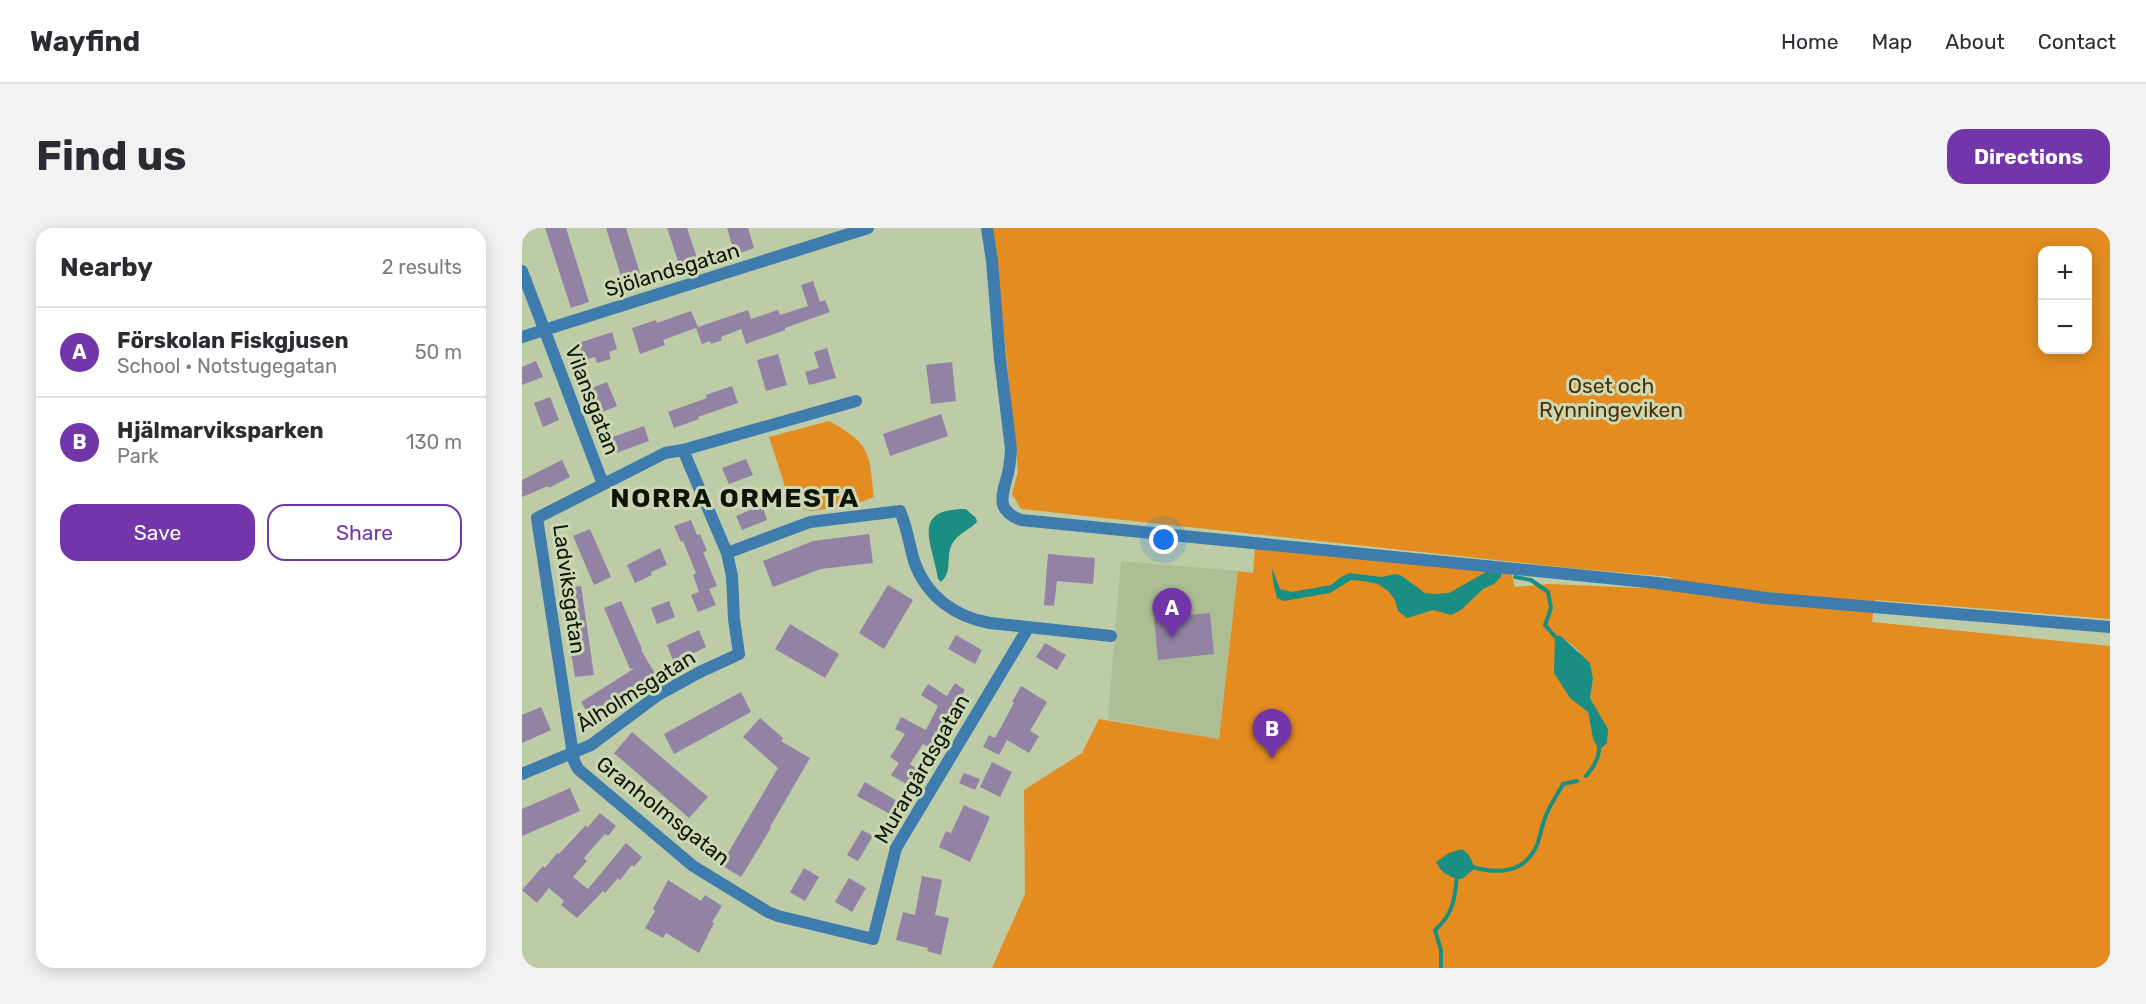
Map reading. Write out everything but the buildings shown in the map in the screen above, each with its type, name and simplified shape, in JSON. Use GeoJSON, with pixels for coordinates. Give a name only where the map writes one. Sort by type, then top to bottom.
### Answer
{"type":"FeatureCollection","features":[{"type":"Feature","properties":{"kind":"street","name":"Sjölandsgatan"},"geometry":{"type":"LineString","coordinates":[[522,337],[759,264],[832,233],[868,228]]}},
{"type":"Feature","properties":{"kind":"street"},"geometry":{"type":"LineString","coordinates":[[987,228],[1011,449],[1010,463],[1001,495],[1007,511],[1013,517],[1021,520],[1626,579],[1766,598],[2110,627]]}},
{"type":"Feature","properties":{"kind":"street","name":"Vilansgatan"},"geometry":{"type":"LineString","coordinates":[[522,271],[603,484]]}},
{"type":"Feature","properties":{"kind":"street","name":"Ladviksgatan"},"geometry":{"type":"LineString","coordinates":[[573,753],[537,518],[665,453],[683,450],[856,401]]}},
{"type":"Feature","properties":{"kind":"street","name":"Ålholmsgatan"},"geometry":{"type":"LineString","coordinates":[[522,774],[594,743],[638,708],[677,684],[739,654],[734,620],[732,576],[727,553],[683,450]]}},
{"type":"Feature","properties":{"kind":"street"},"geometry":{"type":"LineString","coordinates":[[727,553],[810,522],[900,511],[917,569],[939,600],[955,612],[972,619],[1028,628],[1111,636]]}},
{"type":"Feature","properties":{"kind":"street","name":"Murargårdsgatan"},"geometry":{"type":"LineString","coordinates":[[873,939],[896,848],[1028,628]]}},
{"type":"Feature","properties":{"kind":"street","name":"Granholmsgatan"},"geometry":{"type":"LineString","coordinates":[[573,753],[578,769],[693,866],[778,916],[873,939]]}},
{"type":"Feature","properties":{"kind":"shaded area"},"geometry":{"type":"Polygon","coordinates":[[[1121,561],[1238,571],[1219,739],[1108,719],[1121,561]]]}},
{"type":"Feature","properties":{"kind":"green space","name":"Oset och Rynningeviken"},"geometry":{"type":"Polygon","coordinates":[[[993,228],[2110,228],[2110,619],[1875,600],[1872,622],[2110,646],[2110,968],[992,968],[1025,894],[1024,790],[1082,753],[1099,719],[1219,739],[1238,571],[1253,573],[1255,548],[1511,572],[1515,587],[1549,584],[1667,589],[1671,577],[1021,509],[1012,494],[1018,471],[993,228]],[[1555,636],[1588,712],[1593,739],[1600,750],[1595,707],[1590,698],[1593,679],[1578,650],[1561,636],[1555,636]]]}},
{"type":"Feature","properties":{"kind":"green space"},"geometry":{"type":"Polygon","coordinates":[[[829,421],[853,436],[865,451],[871,469],[874,497],[853,505],[811,511],[791,505],[769,437],[829,421]]]}},
{"type":"Feature","properties":{"kind":"water"},"geometry":{"type":"Polygon","coordinates":[[[966,509],[976,518],[977,522],[959,536],[951,546],[947,573],[941,582],[938,579],[929,541],[931,521],[948,510],[966,509]]]}},
{"type":"Feature","properties":{"kind":"water"},"geometry":{"type":"Polygon","coordinates":[[[1272,568],[1280,589],[1291,592],[1331,585],[1350,573],[1382,577],[1396,574],[1425,593],[1434,594],[1449,593],[1486,572],[1501,573],[1501,577],[1494,584],[1483,589],[1461,610],[1451,615],[1433,610],[1407,618],[1398,611],[1395,600],[1388,591],[1378,584],[1363,581],[1351,580],[1330,593],[1284,601],[1277,598],[1272,568]]]}},
{"type":"Feature","properties":{"kind":"water"},"geometry":{"type":"Polygon","coordinates":[[[1555,636],[1561,636],[1590,663],[1593,679],[1590,698],[1608,729],[1607,743],[1599,750],[1593,739],[1588,712],[1570,698],[1554,673],[1555,636]]]}},
{"type":"Feature","properties":{"kind":"water"},"geometry":{"type":"Polygon","coordinates":[[[1462,849],[1469,855],[1475,868],[1462,879],[1446,874],[1436,862],[1449,853],[1462,849]]]}},
{"type":"Feature","properties":{"kind":"waterway"},"geometry":{"type":"LineString","coordinates":[[1515,577],[1531,580],[1548,592],[1551,608],[1545,625],[1557,639]]}},
{"type":"Feature","properties":{"kind":"waterway"},"geometry":{"type":"LineString","coordinates":[[1586,776],[1596,762],[1599,746]]}},
{"type":"Feature","properties":{"kind":"waterway"},"geometry":{"type":"LineString","coordinates":[[1472,867],[1501,871],[1518,867],[1525,862],[1537,845],[1545,817],[1563,784],[1577,781]]}},
{"type":"Feature","properties":{"kind":"waterway"},"geometry":{"type":"LineString","coordinates":[[1441,968],[1441,950],[1435,930],[1446,918],[1452,906],[1457,876]]}},
{"type":"Feature","properties":{"kind":"place","name":"Förskolan Fiskgjusen"},"geometry":{"type":"Point","coordinates":[1172,638]}},
{"type":"Feature","properties":{"kind":"place","name":"Hjälmarviksparken"},"geometry":{"type":"Point","coordinates":[1272,759]}},
{"type":"Feature","properties":{"kind":"district","name":"NORRA ORMESTA"},"geometry":{"type":"Point","coordinates":[735,498]}}]}
